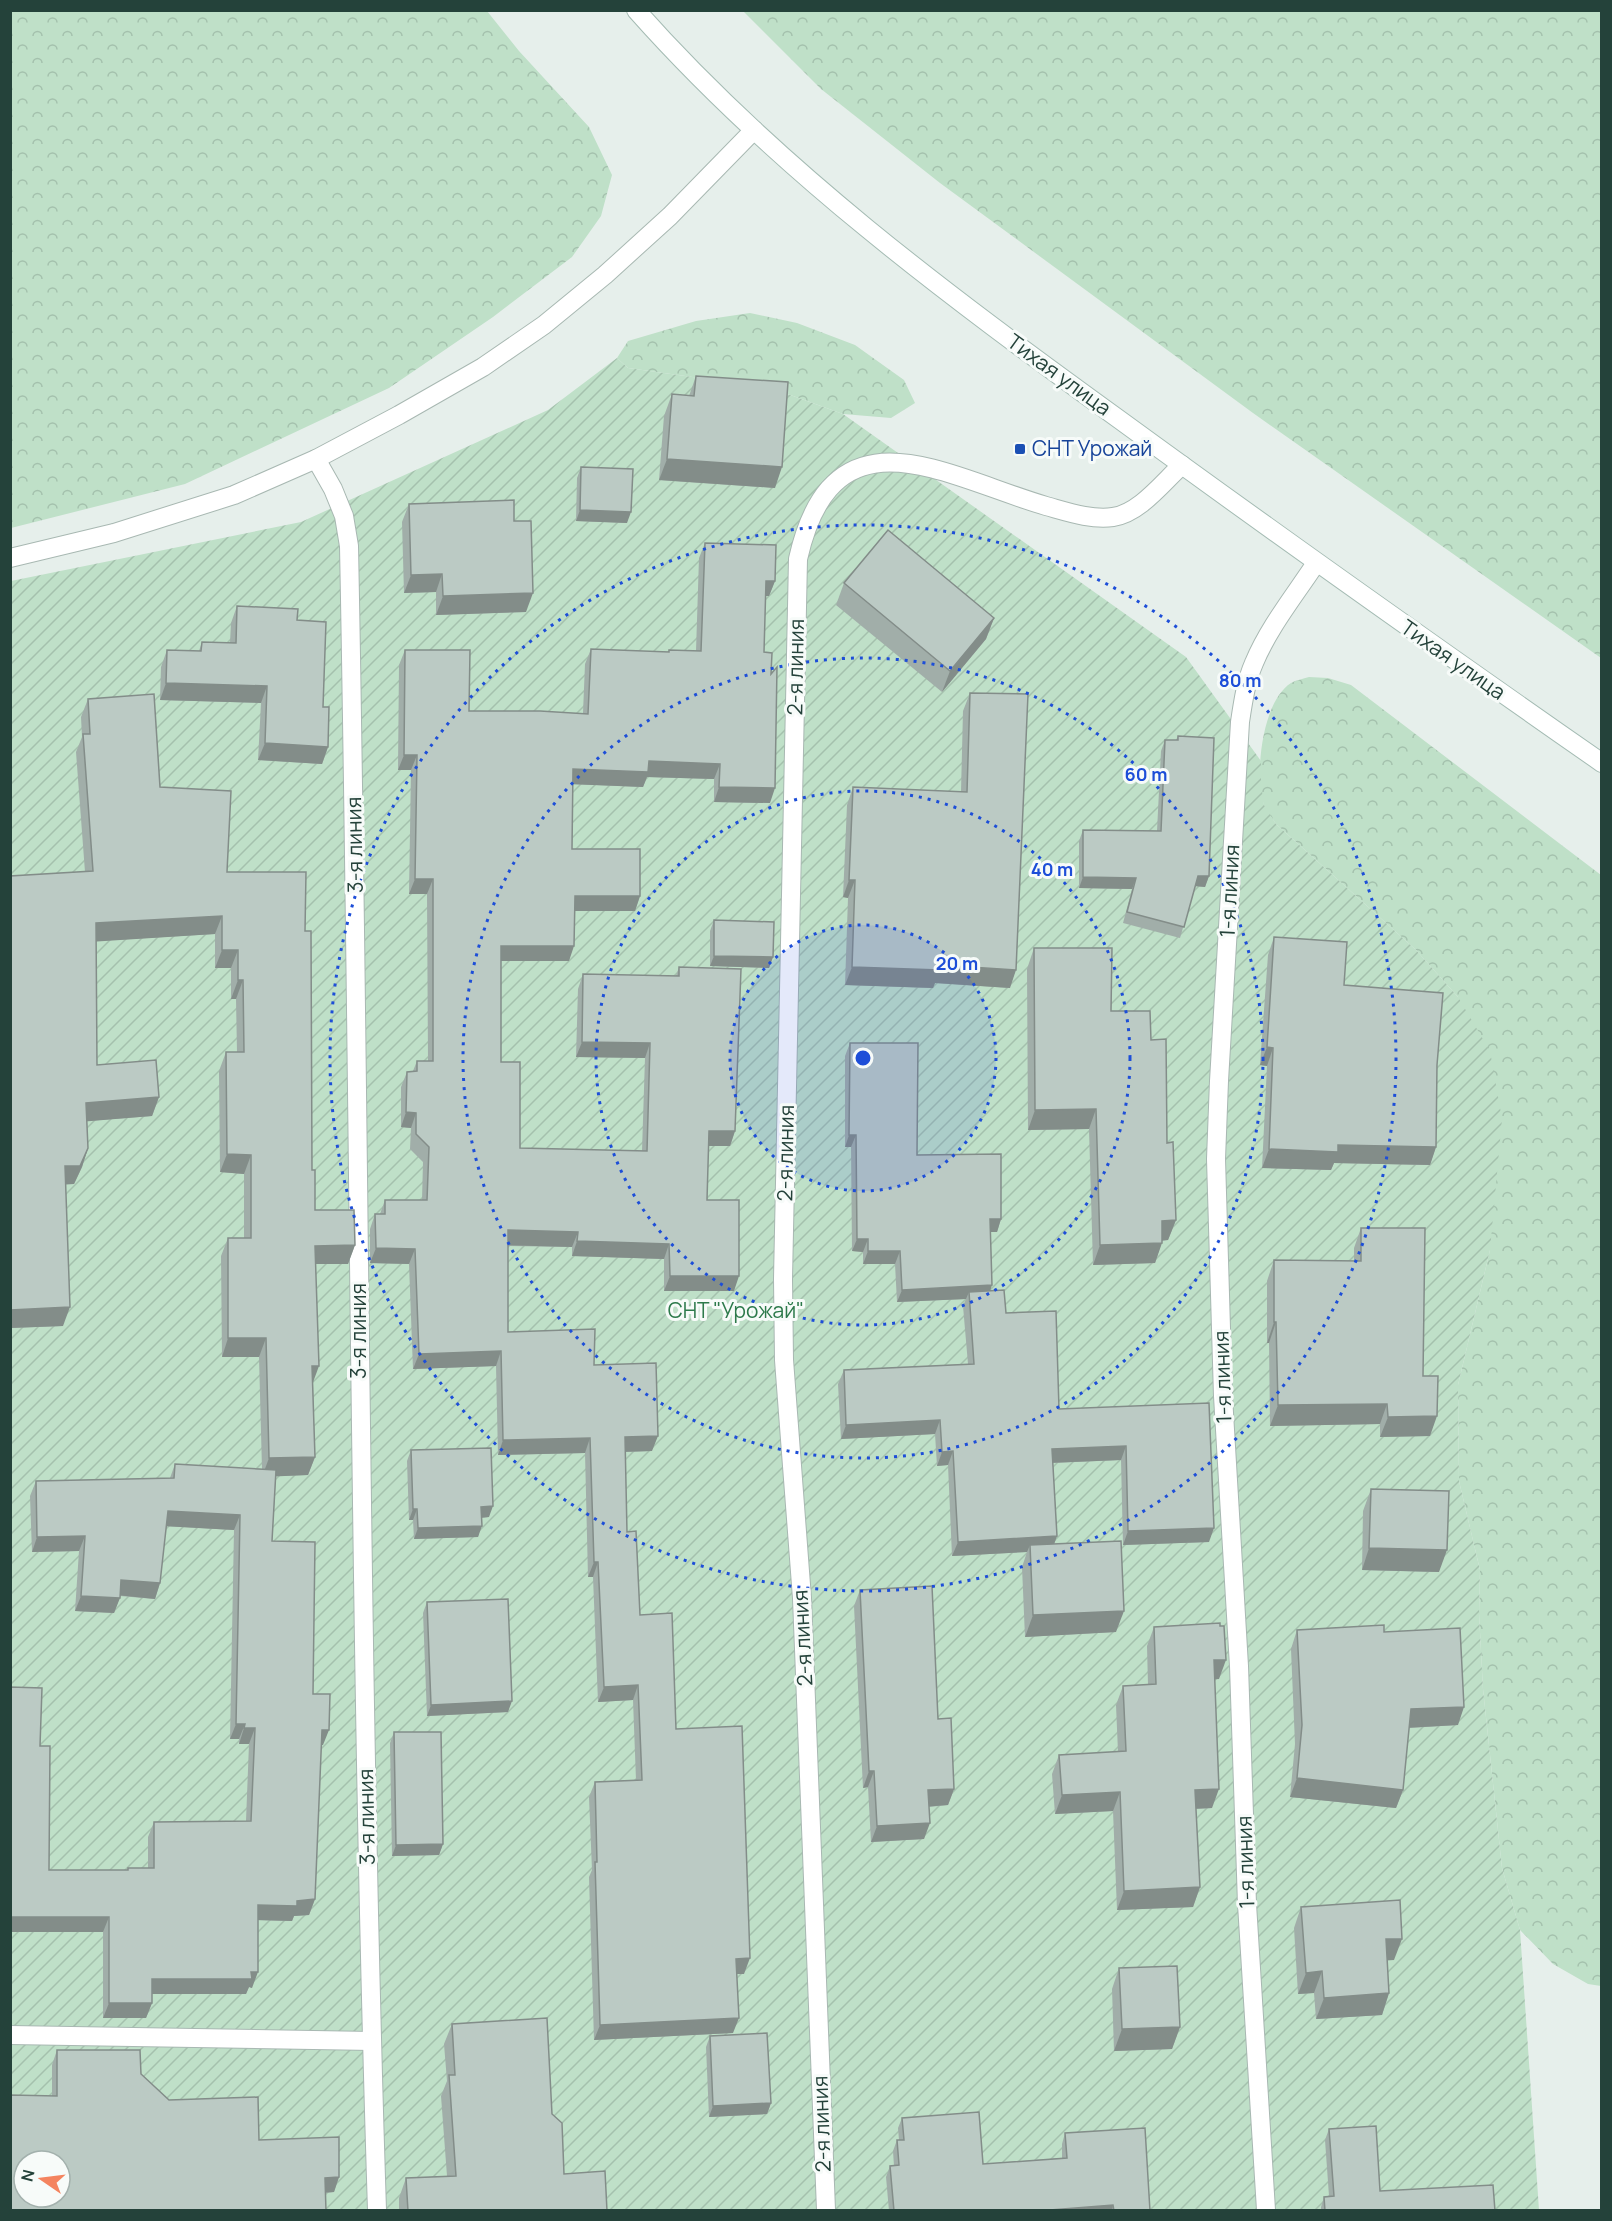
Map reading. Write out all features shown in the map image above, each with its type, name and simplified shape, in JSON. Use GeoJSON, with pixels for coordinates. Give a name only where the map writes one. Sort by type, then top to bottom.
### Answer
{"type":"FeatureCollection","features":[{"type":"Feature","properties":{"kind":"street","name":"Тихая улица"},"geometry":{"type":"LineString","coordinates":[[636,10],[665,43],[754,130],[814,184],[931,280],[1316,563],[1602,763]]}},
{"type":"Feature","properties":{"kind":"street"},"geometry":{"type":"LineString","coordinates":[[10,558],[114,533],[234,495],[316,459],[483,367],[544,325],[605,275],[670,216],[754,130]]}},
{"type":"Feature","properties":{"kind":"street","name":"3-я линия"},"geometry":{"type":"LineString","coordinates":[[316,459],[333,489],[344,516],[349,546],[356,864],[360,1444],[377,2211]]}},
{"type":"Feature","properties":{"kind":"street","name":"2-я линия"},"geometry":{"type":"LineString","coordinates":[[826,2211],[802,1598],[784,1360],[783,1279],[798,559],[804,533],[825,493],[840,478],[856,468],[877,462],[908,463],[940,471],[1066,512],[1095,517],[1115,516],[1131,509],[1182,465]]}},
{"type":"Feature","properties":{"kind":"street","name":"1-я линия"},"geometry":{"type":"LineString","coordinates":[[1266,2211],[1247,1904],[1239,1666],[1223,1396],[1216,1159],[1240,722],[1245,690],[1253,664],[1265,639],[1316,563]]}},
{"type":"Feature","properties":{"kind":"street"},"geometry":{"type":"LineString","coordinates":[[10,2035],[372,2041]]}},
{"type":"Feature","properties":{"kind":"green space"},"geometry":{"type":"Polygon","coordinates":[[[11,10],[487,11],[519,51],[589,127],[612,175],[601,216],[572,257],[493,317],[389,388],[185,484],[11,528],[11,10]]]}},
{"type":"Feature","properties":{"kind":"green space"},"geometry":{"type":"Polygon","coordinates":[[[743,11],[1601,11],[1601,658],[1253,413],[940,183],[821,89],[743,11]]]}},
{"type":"Feature","properties":{"kind":"green space"},"geometry":{"type":"Polygon","coordinates":[[[750,313],[797,323],[855,345],[904,380],[915,403],[891,418],[843,414],[771,388],[628,368],[617,358],[628,341],[696,321],[750,313]]]}},
{"type":"Feature","properties":{"kind":"green space","name":"СНТ \"Урожай\""},"geometry":{"type":"Polygon","coordinates":[[[617,358],[628,368],[771,388],[843,414],[1186,657],[1261,761],[1264,805],[1276,824],[1416,950],[1458,997],[1490,1051],[1502,1119],[1490,1250],[1458,1385],[1459,1481],[1480,1570],[1479,1613],[1483,1689],[1502,1868],[1520,1930],[1539,2210],[11,2210],[11,581],[301,522],[548,410],[617,358]]]}},
{"type":"Feature","properties":{"kind":"green space"},"geometry":{"type":"Polygon","coordinates":[[[1309,677],[1328,678],[1351,685],[1601,875],[1601,1986],[1588,1984],[1553,1964],[1520,1930],[1502,1868],[1483,1689],[1479,1613],[1480,1570],[1459,1481],[1458,1385],[1490,1250],[1458,997],[1416,950],[1276,824],[1265,807],[1260,776],[1267,722],[1281,692],[1291,683],[1309,677]]]}},
{"type":"Feature","properties":{"kind":"building"},"geometry":{"type":"Polygon","coordinates":[[[696,376],[788,382],[782,467],[667,459],[672,394],[694,396],[696,376]]]}},
{"type":"Feature","properties":{"kind":"building"},"geometry":{"type":"Polygon","coordinates":[[[581,467],[633,469],[631,512],[580,510],[581,467]]]}},
{"type":"Feature","properties":{"kind":"building"},"geometry":{"type":"Polygon","coordinates":[[[514,500],[514,521],[531,521],[533,593],[443,596],[442,574],[411,575],[409,504],[514,500]]]}},
{"type":"Feature","properties":{"kind":"building"},"geometry":{"type":"Polygon","coordinates":[[[888,530],[994,618],[950,671],[844,583],[888,530]]]}},
{"type":"Feature","properties":{"kind":"building"},"geometry":{"type":"Polygon","coordinates":[[[705,543],[776,545],[775,581],[766,581],[764,652],[772,653],[771,674],[777,667],[775,788],[719,787],[720,764],[649,761],[648,772],[573,769],[572,849],[640,849],[640,896],[575,896],[574,946],[501,946],[501,1062],[520,1062],[520,1148],[647,1151],[650,1043],[582,1042],[583,974],[679,976],[679,967],[741,969],[735,1131],[709,1131],[707,1200],[739,1200],[739,1276],[670,1276],[669,1244],[577,1241],[578,1232],[508,1230],[508,1332],[595,1329],[594,1365],[656,1363],[658,1436],[625,1437],[627,1532],[636,1531],[640,1615],[672,1613],[676,1729],[742,1726],[750,1958],[736,1959],[739,2018],[600,2025],[595,1782],[642,1780],[638,1685],[604,1687],[598,1562],[594,1562],[590,1438],[503,1440],[501,1351],[419,1354],[415,1249],[376,1248],[375,1214],[385,1214],[385,1200],[427,1200],[429,1147],[416,1134],[416,1113],[406,1112],[407,1072],[417,1071],[417,1061],[433,1061],[433,879],[415,879],[417,755],[404,755],[405,650],[470,650],[469,711],[588,714],[591,649],[701,651],[705,543]]]}},
{"type":"Feature","properties":{"kind":"building"},"geometry":{"type":"Polygon","coordinates":[[[237,606],[298,609],[297,620],[326,622],[323,707],[329,707],[328,747],[265,743],[267,686],[166,683],[167,650],[201,651],[202,642],[236,643],[237,606]]]}},
{"type":"Feature","properties":{"kind":"building"},"geometry":{"type":"Polygon","coordinates":[[[970,693],[1028,694],[1016,970],[940,965],[940,970],[852,967],[855,880],[849,880],[853,787],[967,792],[970,693]]]}},
{"type":"Feature","properties":{"kind":"building"},"geometry":{"type":"Polygon","coordinates":[[[154,694],[160,787],[231,791],[227,872],[306,872],[305,931],[311,931],[312,1170],[315,1170],[315,1210],[354,1210],[355,1245],[315,1246],[319,1366],[312,1366],[315,1457],[269,1458],[266,1338],[228,1338],[228,1238],[251,1238],[251,1155],[227,1154],[226,1052],[244,1052],[243,980],[238,980],[238,950],[222,950],[222,916],[96,923],[97,1065],[156,1060],[159,1097],[86,1103],[88,1148],[80,1166],[65,1166],[70,1307],[10,1310],[10,876],[93,871],[83,734],[90,734],[88,699],[154,694]]]}},
{"type":"Feature","properties":{"kind":"building"},"geometry":{"type":"Polygon","coordinates":[[[1178,736],[1214,738],[1209,876],[1198,876],[1184,927],[1127,912],[1136,878],[1083,877],[1083,830],[1161,831],[1165,740],[1178,740],[1178,736]]]}},
{"type":"Feature","properties":{"kind":"building"},"geometry":{"type":"Polygon","coordinates":[[[714,920],[774,922],[773,957],[714,956],[714,920]]]}},
{"type":"Feature","properties":{"kind":"building"},"geometry":{"type":"Polygon","coordinates":[[[1274,937],[1347,942],[1344,985],[1443,993],[1437,1065],[1436,1147],[1338,1145],[1338,1152],[1269,1149],[1273,1048],[1267,1047],[1274,937]]]}},
{"type":"Feature","properties":{"kind":"building"},"geometry":{"type":"Polygon","coordinates":[[[1034,948],[1112,948],[1111,1011],[1150,1011],[1151,1040],[1166,1039],[1167,1143],[1173,1142],[1176,1220],[1162,1221],[1162,1243],[1100,1245],[1096,1109],[1035,1110],[1034,948]]]}},
{"type":"Feature","properties":{"kind":"building"},"geometry":{"type":"Polygon","coordinates":[[[850,1043],[918,1043],[917,1155],[1001,1154],[1001,1219],[990,1219],[992,1285],[902,1290],[900,1251],[868,1251],[868,1239],[857,1239],[856,1135],[849,1135],[850,1043]]]}},
{"type":"Feature","properties":{"kind":"building"},"geometry":{"type":"Polygon","coordinates":[[[1361,1228],[1425,1228],[1423,1376],[1438,1376],[1437,1416],[1388,1417],[1387,1404],[1278,1405],[1274,1260],[1361,1261],[1361,1228]]]}},
{"type":"Feature","properties":{"kind":"building"},"geometry":{"type":"Polygon","coordinates":[[[1004,1290],[1006,1313],[1056,1311],[1059,1409],[1209,1403],[1214,1528],[1128,1531],[1126,1446],[1052,1449],[1057,1536],[958,1542],[953,1451],[942,1452],[940,1420],[846,1425],[844,1370],[974,1364],[969,1292],[1004,1290]]]}},
{"type":"Feature","properties":{"kind":"building"},"geometry":{"type":"Polygon","coordinates":[[[491,1448],[493,1506],[481,1507],[482,1526],[418,1528],[417,1509],[413,1509],[411,1450],[491,1448]]]}},
{"type":"Feature","properties":{"kind":"building"},"geometry":{"type":"Polygon","coordinates":[[[175,1464],[276,1470],[272,1541],[315,1542],[313,1694],[330,1694],[329,1730],[322,1730],[315,1899],[297,1901],[297,1906],[258,1905],[258,1972],[251,1972],[252,1979],[152,1979],[152,2003],[109,2003],[109,1917],[10,1917],[10,1687],[42,1688],[40,1746],[50,1746],[49,1870],[154,1868],[154,1822],[251,1821],[255,1728],[244,1728],[245,1724],[236,1724],[240,1515],[168,1511],[160,1583],[121,1580],[120,1598],[81,1596],[85,1536],[37,1537],[36,1481],[174,1478],[175,1464]]]}},
{"type":"Feature","properties":{"kind":"building"},"geometry":{"type":"Polygon","coordinates":[[[1371,1489],[1449,1491],[1447,1550],[1369,1548],[1371,1489]]]}},
{"type":"Feature","properties":{"kind":"building"},"geometry":{"type":"Polygon","coordinates":[[[1121,1541],[1124,1611],[1033,1615],[1030,1545],[1121,1541]]]}},
{"type":"Feature","properties":{"kind":"building"},"geometry":{"type":"Polygon","coordinates":[[[932,1586],[938,1719],[951,1718],[954,1789],[928,1790],[930,1823],[877,1826],[874,1771],[869,1771],[860,1590],[932,1586]]]}},
{"type":"Feature","properties":{"kind":"building"},"geometry":{"type":"Polygon","coordinates":[[[508,1599],[512,1701],[431,1705],[427,1602],[508,1599]]]}},
{"type":"Feature","properties":{"kind":"building"},"geometry":{"type":"Polygon","coordinates":[[[1220,1623],[1220,1626],[1224,1626],[1226,1660],[1214,1660],[1219,1789],[1195,1790],[1200,1887],[1124,1891],[1120,1792],[1062,1795],[1059,1755],[1126,1751],[1123,1686],[1156,1684],[1154,1627],[1220,1623]]]}},
{"type":"Feature","properties":{"kind":"building"},"geometry":{"type":"Polygon","coordinates":[[[1384,1625],[1384,1632],[1460,1628],[1464,1707],[1411,1709],[1403,1790],[1297,1778],[1302,1725],[1297,1630],[1384,1625]]]}},
{"type":"Feature","properties":{"kind":"building"},"geometry":{"type":"Polygon","coordinates":[[[394,1732],[441,1732],[443,1844],[396,1845],[394,1732]]]}},
{"type":"Feature","properties":{"kind":"building"},"geometry":{"type":"Polygon","coordinates":[[[1400,1900],[1402,1939],[1386,1939],[1389,1993],[1324,1998],[1322,1971],[1306,1973],[1301,1907],[1400,1900]]]}},
{"type":"Feature","properties":{"kind":"building"},"geometry":{"type":"Polygon","coordinates":[[[1177,1966],[1180,2027],[1122,2029],[1119,1968],[1177,1966]]]}},
{"type":"Feature","properties":{"kind":"building"},"geometry":{"type":"Polygon","coordinates":[[[547,2018],[552,2114],[562,2123],[564,2174],[605,2171],[607,2211],[408,2211],[406,2178],[456,2176],[449,2075],[455,2075],[452,2024],[547,2018]]]}},
{"type":"Feature","properties":{"kind":"building"},"geometry":{"type":"Polygon","coordinates":[[[767,2033],[771,2103],[713,2106],[710,2036],[767,2033]]]}},
{"type":"Feature","properties":{"kind":"building"},"geometry":{"type":"Polygon","coordinates":[[[57,2050],[140,2050],[141,2074],[169,2100],[258,2097],[259,2140],[339,2137],[339,2177],[325,2178],[326,2211],[10,2211],[10,2095],[57,2096],[57,2050]]]}},
{"type":"Feature","properties":{"kind":"building"},"geometry":{"type":"Polygon","coordinates":[[[979,2112],[983,2164],[1067,2158],[1065,2133],[1145,2128],[1150,2211],[1114,2211],[1113,2205],[1037,2211],[894,2211],[890,2166],[899,2165],[897,2140],[904,2140],[902,2118],[979,2112]]]}},
{"type":"Feature","properties":{"kind":"building"},"geometry":{"type":"Polygon","coordinates":[[[1376,2126],[1380,2191],[1493,2185],[1495,2211],[1325,2211],[1324,2197],[1334,2196],[1329,2129],[1376,2126]]]}},
{"type":"Feature","properties":{"kind":"place","name":"СНТ Урожай"},"geometry":{"type":"Point","coordinates":[1020,449]}}]}
